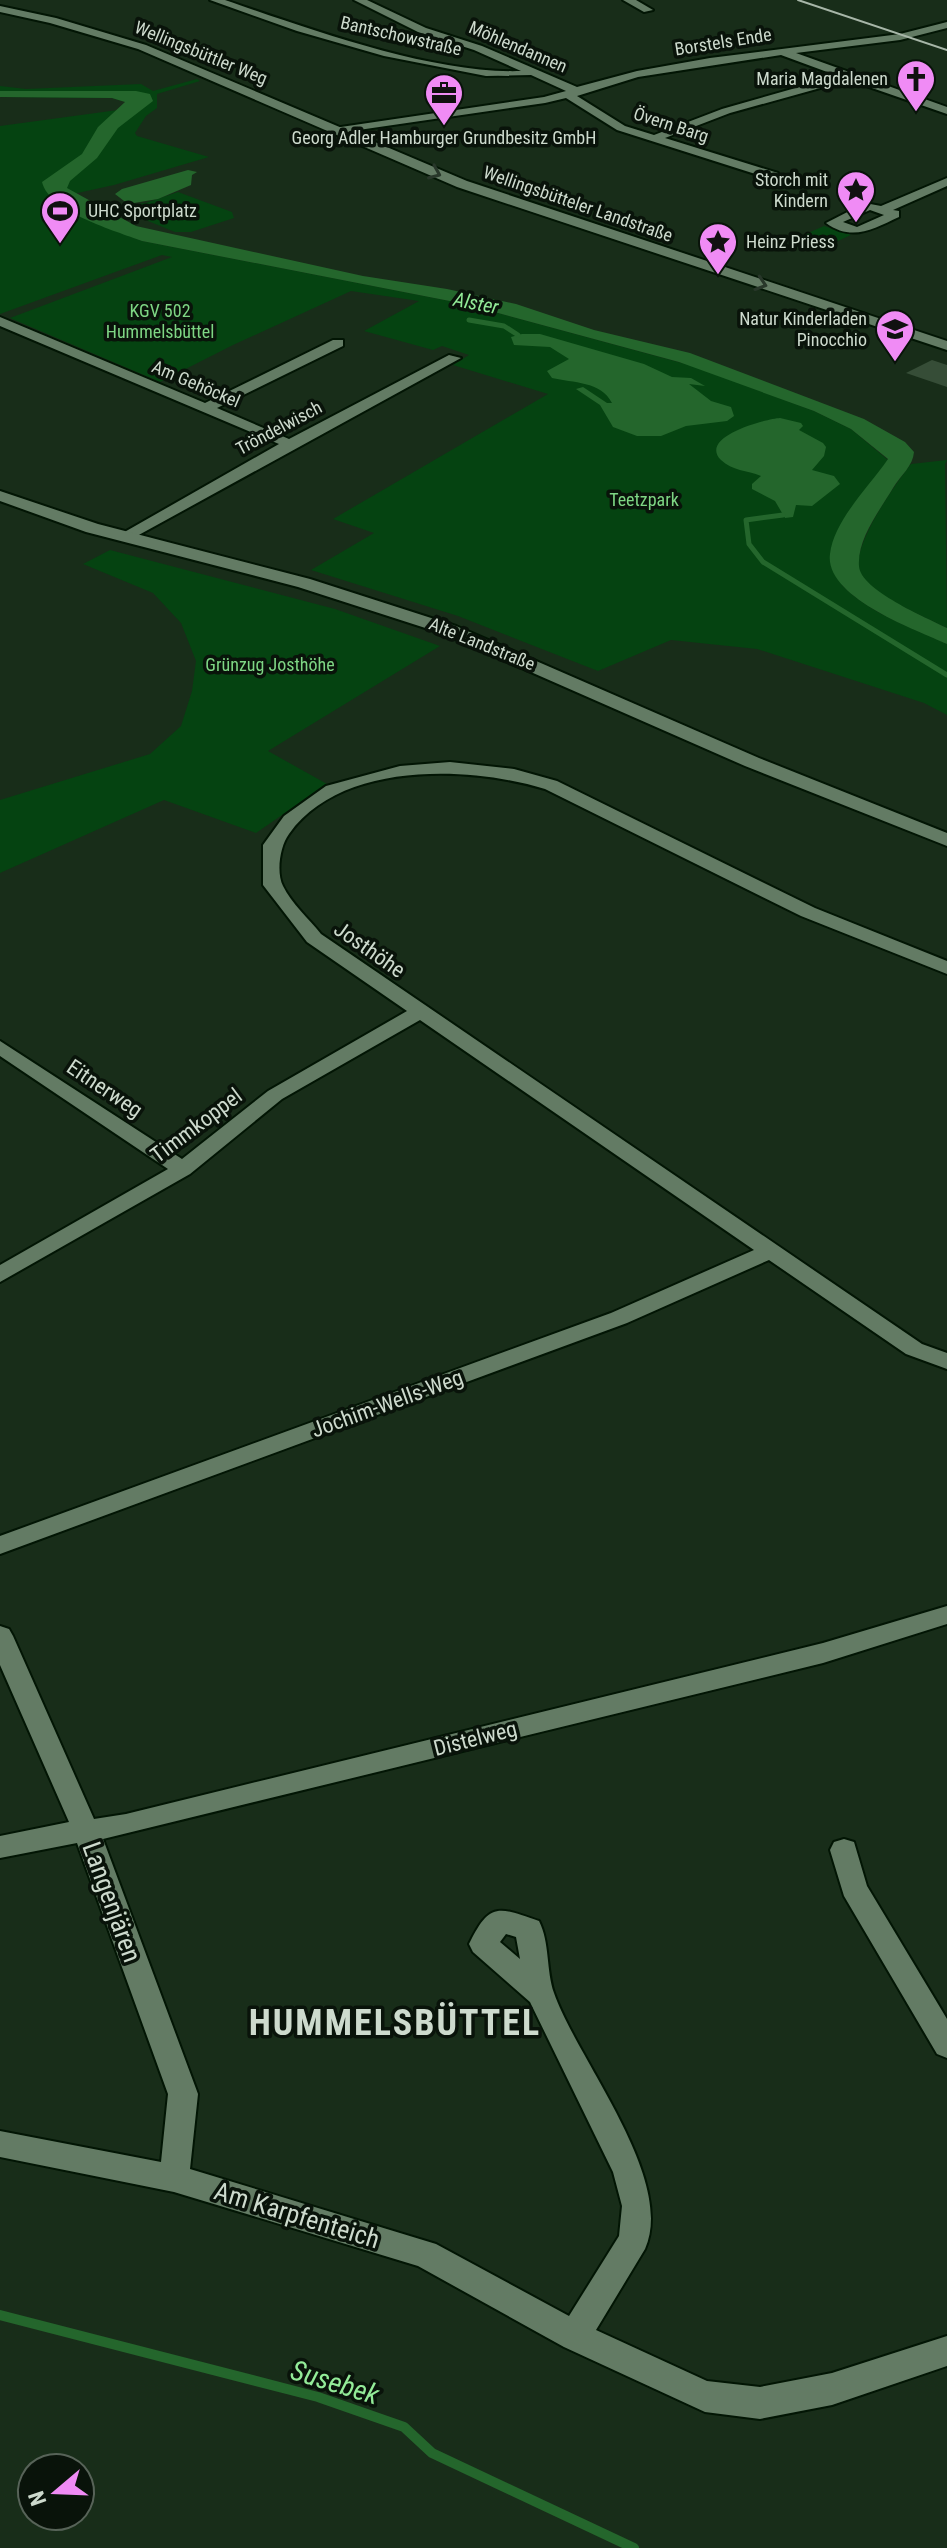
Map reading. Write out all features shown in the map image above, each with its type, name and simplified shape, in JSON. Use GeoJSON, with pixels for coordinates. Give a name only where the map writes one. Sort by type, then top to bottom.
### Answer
{"type":"FeatureCollection","features":[{"type":"Feature","properties":{"kind":"main road","name":"Wellingsbüttler Weg"},"geometry":{"type":"LineString","coordinates":[[0,9],[52,20],[142,47],[338,130]]}},
{"type":"Feature","properties":{"kind":"main road","name":"Wellingsbütteler Landstraße"},"geometry":{"type":"LineString","coordinates":[[338,130],[462,184],[947,346]]}},
{"type":"Feature","properties":{"kind":"main road","name":"Alte Landstraße"},"geometry":{"type":"LineString","coordinates":[[0,496],[126,537],[318,587],[450,630],[752,762],[947,840]]}},
{"type":"Feature","properties":{"kind":"street","name":"Bantschowstraße"},"geometry":{"type":"LineString","coordinates":[[215,0],[353,47],[391,56],[485,73],[535,74]]}},
{"type":"Feature","properties":{"kind":"street","name":"Möhlendannen"},"geometry":{"type":"LineString","coordinates":[[359,0],[422,30],[478,48],[574,90]]}},
{"type":"Feature","properties":{"kind":"street"},"geometry":{"type":"LineString","coordinates":[[628,0],[648,10]]}},
{"type":"Feature","properties":{"kind":"street","name":"Borstels Ende"},"geometry":{"type":"LineString","coordinates":[[338,130],[509,109],[637,74],[780,51],[900,37],[947,25]]}},
{"type":"Feature","properties":{"kind":"street"},"geometry":{"type":"LineString","coordinates":[[780,51],[947,111]]}},
{"type":"Feature","properties":{"kind":"street"},"geometry":{"type":"LineString","coordinates":[[653,139],[726,111],[850,76]]}},
{"type":"Feature","properties":{"kind":"street","name":"Övern Barg"},"geometry":{"type":"LineString","coordinates":[[574,90],[571,97],[605,120],[653,139],[774,176]]}},
{"type":"Feature","properties":{"kind":"street"},"geometry":{"type":"LineString","coordinates":[[882,210],[947,182]]}},
{"type":"Feature","properties":{"kind":"street","name":"Am Gehöckel"},"geometry":{"type":"LineString","coordinates":[[0,321],[290,444]]}},
{"type":"Feature","properties":{"kind":"street"},"geometry":{"type":"LineString","coordinates":[[206,408],[338,343]]}},
{"type":"Feature","properties":{"kind":"street","name":"Tröndelwisch"},"geometry":{"type":"LineString","coordinates":[[126,537],[290,444],[454,358]]}},
{"type":"Feature","properties":{"kind":"street","name":"Josthöhe"},"geometry":{"type":"LineString","coordinates":[[947,968],[808,912],[551,785],[514,774],[479,769],[420,769],[377,776],[332,790],[290,820],[272,845],[272,885],[314,938],[914,1349],[947,1361]]}},
{"type":"Feature","properties":{"kind":"street","name":"Timmkoppel"},"geometry":{"type":"LineString","coordinates":[[0,1275],[183,1169],[275,1095],[419,1012]]}},
{"type":"Feature","properties":{"kind":"street","name":"Eitnerweg"},"geometry":{"type":"LineString","coordinates":[[0,1047],[183,1169]]}},
{"type":"Feature","properties":{"kind":"street","name":"Jochim-Wells-Weg"},"geometry":{"type":"LineString","coordinates":[[0,1545],[619,1318],[769,1252]]}},
{"type":"Feature","properties":{"kind":"street","name":"Distelweg"},"geometry":{"type":"LineString","coordinates":[[0,1847],[126,1825],[823,1653],[947,1615]]}},
{"type":"Feature","properties":{"kind":"street","name":"Langenjären"},"geometry":{"type":"LineString","coordinates":[[0,1636],[86,1831],[183,2094],[174,2178]]}},
{"type":"Feature","properties":{"kind":"street"},"geometry":{"type":"LineString","coordinates":[[844,1850],[854,1888],[947,2045]]}},
{"type":"Feature","properties":{"kind":"street"},"geometry":{"type":"LineString","coordinates":[[540,1993],[628,2171],[637,2206],[634,2239],[575,2336]]}},
{"type":"Feature","properties":{"kind":"street","name":"Am Karpfenteich"},"geometry":{"type":"LineString","coordinates":[[0,2144],[174,2178],[425,2254],[575,2336],[705,2396],[760,2403],[832,2389],[947,2351]]}},
{"type":"Feature","properties":{"kind":"green space","name":"Teetzpark"},"geometry":{"type":"Polygon","coordinates":[[[197,79],[200,81],[157,94],[157,108],[146,116],[135,133],[209,157],[73,194],[61,205],[86,219],[142,241],[465,304],[693,366],[814,411],[851,429],[888,460],[842,523],[842,585],[878,612],[947,644],[947,715],[924,703],[757,649],[671,640],[598,671],[458,616],[311,570],[374,533],[333,519],[548,394],[453,365],[469,355],[442,346],[433,350],[364,331],[419,301],[351,291],[160,382],[10,318],[172,257],[162,255],[0,314],[0,126],[118,110],[126,102],[112,98],[0,97],[0,86],[26,89],[141,84],[153,91],[197,79]]]}},
{"type":"Feature","properties":{"kind":"green space"},"geometry":{"type":"Polygon","coordinates":[[[178,192],[232,212],[234,218],[191,232],[175,232],[116,208],[145,203],[178,192]]]}},
{"type":"Feature","properties":{"kind":"green space"},"geometry":{"type":"Polygon","coordinates":[[[824,226],[851,235],[816,251],[788,242],[824,226]]]}},
{"type":"Feature","properties":{"kind":"green space"},"geometry":{"type":"Polygon","coordinates":[[[947,460],[947,628],[877,591],[861,576],[858,565],[866,535],[911,464],[947,460]]]}},
{"type":"Feature","properties":{"kind":"green space","name":"Grünzug Josthöhe"},"geometry":{"type":"Polygon","coordinates":[[[110,550],[335,609],[440,646],[268,751],[327,784],[256,833],[164,800],[0,873],[0,800],[150,754],[181,726],[192,691],[196,661],[181,623],[153,593],[83,564],[110,550]]]}},
{"type":"Feature","properties":{"kind":"water","name":"Alster"},"geometry":{"type":"Polygon","coordinates":[[[0,91],[136,91],[150,94],[153,101],[118,128],[97,158],[70,181],[67,188],[136,226],[363,276],[516,304],[594,330],[690,353],[864,419],[905,442],[914,452],[911,462],[870,525],[859,556],[859,566],[862,575],[882,594],[947,628],[947,644],[895,621],[856,598],[832,570],[830,554],[838,529],[888,459],[851,429],[814,411],[679,362],[465,304],[142,241],[101,226],[57,202],[47,193],[42,182],[82,154],[98,127],[125,102],[112,98],[0,97],[0,91]]]}},
{"type":"Feature","properties":{"kind":"water"},"geometry":{"type":"Polygon","coordinates":[[[188,170],[197,172],[192,175],[191,185],[158,199],[128,204],[115,194],[122,189],[188,170]]]}},
{"type":"Feature","properties":{"kind":"water"},"geometry":{"type":"Polygon","coordinates":[[[540,334],[644,364],[672,377],[691,378],[705,386],[689,384],[711,401],[731,407],[734,416],[727,421],[686,426],[661,436],[637,436],[613,427],[600,405],[576,389],[583,387],[607,403],[612,403],[607,396],[586,384],[552,378],[547,371],[569,359],[550,347],[514,345],[511,337],[540,334]]]}},
{"type":"Feature","properties":{"kind":"water"},"geometry":{"type":"Polygon","coordinates":[[[780,418],[801,423],[803,426],[799,430],[823,443],[826,447],[824,456],[812,470],[834,476],[840,484],[812,506],[796,505],[793,517],[785,518],[775,501],[752,489],[752,484],[761,476],[730,466],[716,452],[718,444],[736,431],[780,418]]]}},
{"type":"Feature","properties":{"kind":"building"},"geometry":{"type":"Polygon","coordinates":[[[932,360],[947,365],[947,387],[906,373],[932,360]]]}},
{"type":"Feature","properties":{"kind":"waterway","name":"Alster"},"geometry":{"type":"LineString","coordinates":[[469,320],[504,326],[518,335]]}},
{"type":"Feature","properties":{"kind":"waterway"},"geometry":{"type":"LineString","coordinates":[[783,515],[746,520],[749,544],[763,562],[947,675]]}},
{"type":"Feature","properties":{"kind":"waterway","name":"Susebek"},"geometry":{"type":"LineString","coordinates":[[0,2315],[318,2397],[404,2427],[432,2453],[634,2548]]}},
{"type":"Feature","properties":{"kind":"tram line"},"geometry":{"type":"LineString","coordinates":[[798,0],[947,50]]}},
{"type":"Feature","properties":{"kind":"place","name":"Maria Magdalenen"},"geometry":{"type":"Point","coordinates":[916,113]}},
{"type":"Feature","properties":{"kind":"place","name":"Georg Adler Hamburger Grundbesitz GmbH"},"geometry":{"type":"Point","coordinates":[444,127]}},
{"type":"Feature","properties":{"kind":"place","name":"Storch mit Kindern"},"geometry":{"type":"Point","coordinates":[856,224]}},
{"type":"Feature","properties":{"kind":"place","name":"UHC Sportplatz"},"geometry":{"type":"Point","coordinates":[60,245]}},
{"type":"Feature","properties":{"kind":"place","name":"Heinz Priess"},"geometry":{"type":"Point","coordinates":[718,276]}},
{"type":"Feature","properties":{"kind":"place","name":"Natur Kinderladen Pinocchio"},"geometry":{"type":"Point","coordinates":[895,363]}},
{"type":"Feature","properties":{"kind":"district","name":"HUMMELSBÜTTEL"},"geometry":{"type":"Point","coordinates":[395,2022]}},
{"type":"Feature","properties":{"kind":"park label","name":"KGV 502 Hummelsbüttel"},"geometry":{"type":"Point","coordinates":[160,321]}}]}
